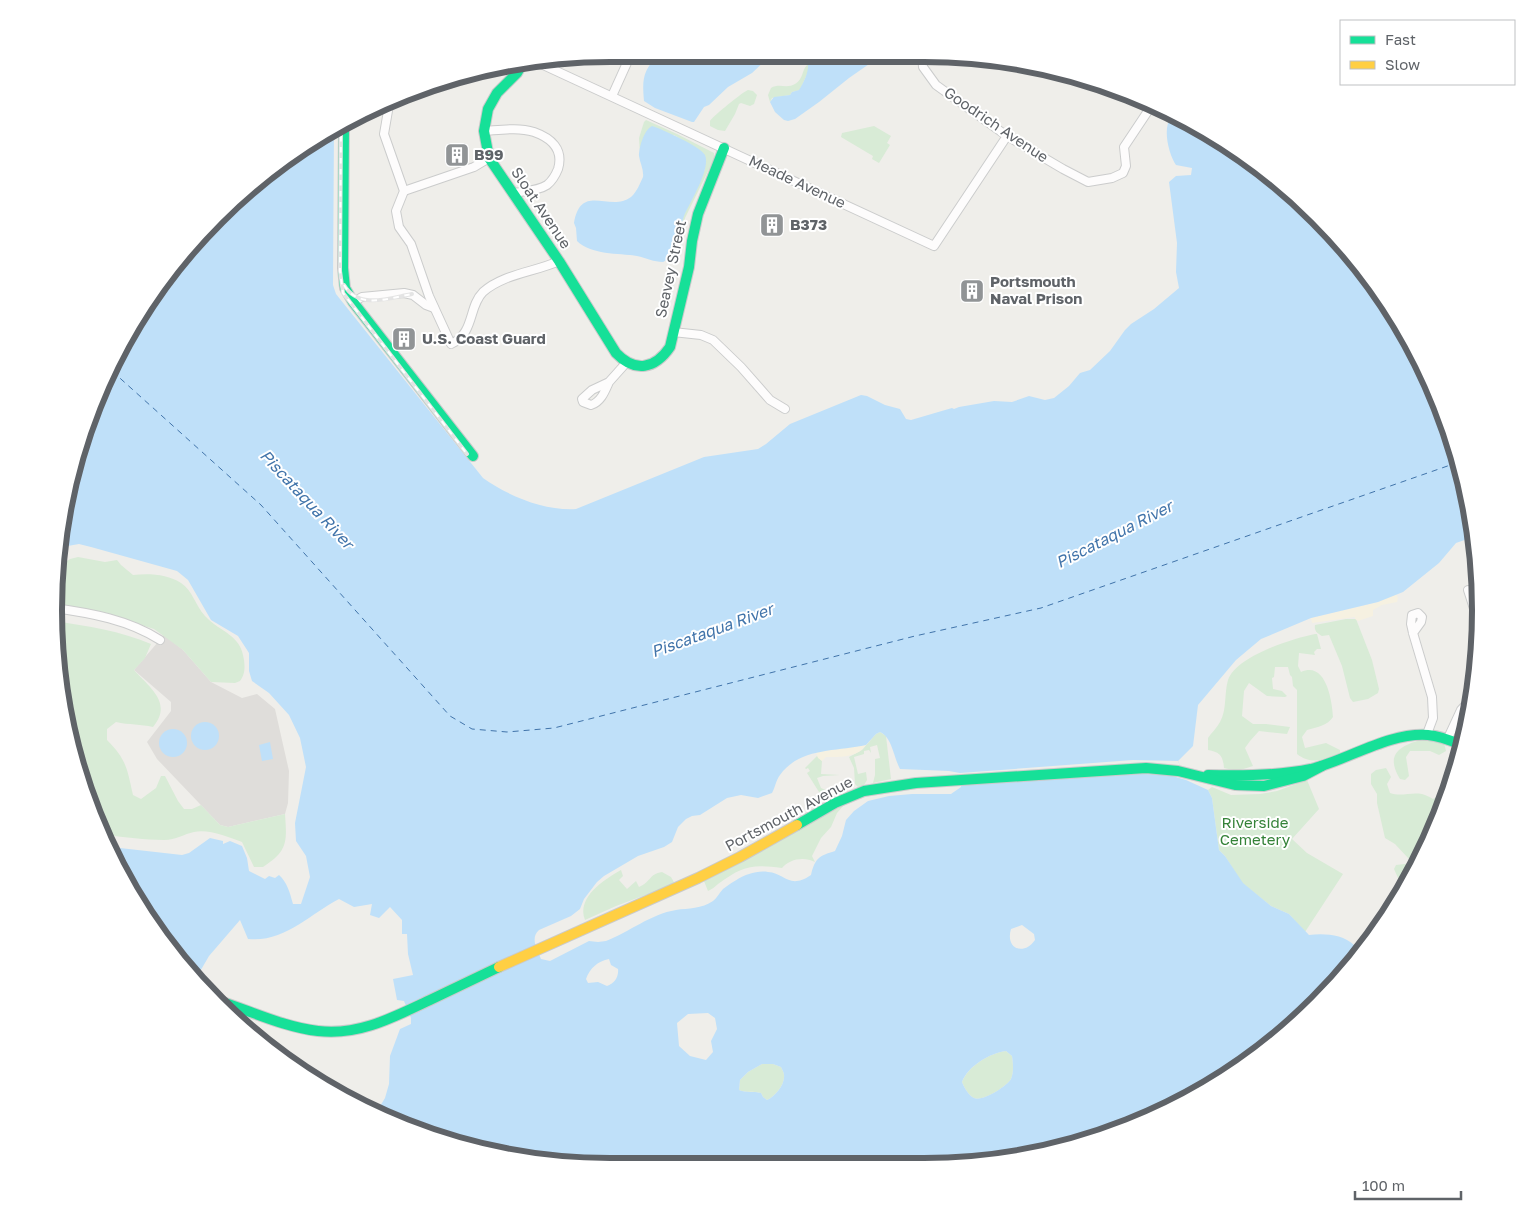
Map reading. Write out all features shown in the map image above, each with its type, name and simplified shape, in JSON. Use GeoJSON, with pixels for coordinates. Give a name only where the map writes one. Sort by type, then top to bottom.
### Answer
{"type":"FeatureCollection","features":[{"type":"Feature","properties":{"kind":"main road","name":"Sloat Avenue"},"geometry":{"type":"LineString","coordinates":[[518,71],[492,100],[485,119],[484,131],[489,158],[559,261],[616,353],[626,363]]}},
{"type":"Feature","properties":{"kind":"main road"},"geometry":{"type":"LineString","coordinates":[[344,132],[343,268],[345,288],[353,302],[473,456]]}},
{"type":"Feature","properties":{"kind":"main road","name":"Seavey Street"},"geometry":{"type":"LineString","coordinates":[[626,363],[634,366],[648,366],[659,360],[667,352],[689,267],[698,214],[724,148]]}},
{"type":"Feature","properties":{"kind":"main road","name":"Portsmouth Avenue"},"geometry":{"type":"LineString","coordinates":[[230,1005],[303,1029],[328,1033],[347,1032],[365,1028],[543,946],[698,878],[740,857],[835,803],[869,789],[925,782],[1122,769],[1159,769],[1193,774],[1250,776],[1290,772],[1322,766],[1396,739],[1427,734],[1448,738],[1456,742]]}},
{"type":"Feature","properties":{"kind":"street"},"geometry":{"type":"LineString","coordinates":[[612,96],[627,62]]}},
{"type":"Feature","properties":{"kind":"street","name":"Goodrich Avenue"},"geometry":{"type":"LineString","coordinates":[[923,62],[923,67],[936,84],[1007,136],[1088,182],[1112,178],[1123,173],[1126,166],[1124,147],[1149,111]]}},
{"type":"Feature","properties":{"kind":"street","name":"Meade Avenue"},"geometry":{"type":"LineString","coordinates":[[547,66],[934,246],[1007,136]]}},
{"type":"Feature","properties":{"kind":"street"},"geometry":{"type":"LineString","coordinates":[[389,109],[384,134],[404,191],[396,210],[398,222],[403,234],[411,244],[434,308],[451,344],[463,336],[478,299],[490,287],[508,278],[559,261]]}},
{"type":"Feature","properties":{"kind":"street"},"geometry":{"type":"LineString","coordinates":[[484,131],[516,130],[534,132],[552,142],[558,150],[560,157],[558,168],[549,183],[540,188],[514,193]]}},
{"type":"Feature","properties":{"kind":"street"},"geometry":{"type":"LineString","coordinates":[[404,191],[474,167],[489,158]]}},
{"type":"Feature","properties":{"kind":"street"},"geometry":{"type":"LineString","coordinates":[[353,302],[362,297],[408,293],[422,303],[434,308]]}},
{"type":"Feature","properties":{"kind":"street"},"geometry":{"type":"LineString","coordinates":[[673,332],[701,334],[713,340],[741,367],[770,400],[785,409]]}},
{"type":"Feature","properties":{"kind":"street"},"geometry":{"type":"LineString","coordinates":[[609,382],[626,363]]}},
{"type":"Feature","properties":{"kind":"street"},"geometry":{"type":"LineString","coordinates":[[1468,590],[1472,602]]}},
{"type":"Feature","properties":{"kind":"street"},"geometry":{"type":"LineString","coordinates":[[62,609],[79,611],[122,622],[147,631],[160,640]]}},
{"type":"Feature","properties":{"kind":"street"},"geometry":{"type":"LineString","coordinates":[[1413,633],[1432,697],[1433,718],[1427,734]]}},
{"type":"Feature","properties":{"kind":"street"},"geometry":{"type":"LineString","coordinates":[[1448,738],[1464,707]]}},
{"type":"Feature","properties":{"kind":"shaded area"},"geometry":{"type":"Polygon","coordinates":[[[164,635],[183,650],[211,682],[242,698],[257,694],[275,709],[289,771],[288,803],[285,814],[228,827],[220,825],[157,759],[147,742],[171,711],[171,702],[134,670],[164,635]]]}},
{"type":"Feature","properties":{"kind":"green space"},"geometry":{"type":"Polygon","coordinates":[[[808,64],[808,72],[800,90],[792,92],[790,95],[772,98],[770,102],[768,95],[771,88],[795,84],[800,80],[808,64]]]}},
{"type":"Feature","properties":{"kind":"green space"},"geometry":{"type":"Polygon","coordinates":[[[748,90],[753,91],[757,95],[754,104],[750,106],[739,104],[725,131],[710,126],[710,121],[717,114],[748,90]]]}},
{"type":"Feature","properties":{"kind":"green space"},"geometry":{"type":"Polygon","coordinates":[[[646,120],[714,153],[714,159],[685,218],[682,238],[676,248],[683,217],[705,169],[682,140],[674,135],[645,136],[640,153],[639,138],[646,120]]]}},
{"type":"Feature","properties":{"kind":"green space"},"geometry":{"type":"Polygon","coordinates":[[[874,126],[891,136],[887,143],[890,145],[879,163],[872,159],[873,156],[841,137],[842,133],[874,126]]]}},
{"type":"Feature","properties":{"kind":"green space"},"geometry":{"type":"Polygon","coordinates":[[[78,557],[105,562],[117,560],[133,575],[158,575],[181,583],[188,590],[205,616],[235,639],[239,645],[244,660],[244,673],[240,681],[235,683],[211,682],[183,650],[154,629],[93,610],[62,604],[65,563],[78,557]]]}},
{"type":"Feature","properties":{"kind":"green space"},"geometry":{"type":"Polygon","coordinates":[[[1356,619],[1372,660],[1379,689],[1378,693],[1368,699],[1353,702],[1350,698],[1342,666],[1329,635],[1322,636],[1315,629],[1315,625],[1356,619]]]}},
{"type":"Feature","properties":{"kind":"green space"},"geometry":{"type":"Polygon","coordinates":[[[63,622],[116,632],[151,644],[145,658],[134,670],[157,696],[161,710],[159,718],[153,727],[116,722],[107,729],[107,740],[119,753],[125,765],[133,795],[141,799],[156,788],[161,776],[165,776],[184,809],[192,809],[201,805],[220,825],[228,827],[285,814],[286,839],[284,845],[277,856],[263,867],[254,867],[242,842],[218,834],[200,831],[172,839],[142,839],[111,836],[104,820],[81,752],[73,717],[67,682],[63,622]]]}},
{"type":"Feature","properties":{"kind":"green space"},"geometry":{"type":"Polygon","coordinates":[[[1317,634],[1321,649],[1317,649],[1314,652],[1315,655],[1299,653],[1298,666],[1301,672],[1310,670],[1322,677],[1329,692],[1333,717],[1325,724],[1307,730],[1302,737],[1305,748],[1326,743],[1340,750],[1340,754],[1323,760],[1313,760],[1297,754],[1297,690],[1293,686],[1288,667],[1275,667],[1274,677],[1272,678],[1273,689],[1282,691],[1287,696],[1267,696],[1249,683],[1244,691],[1242,716],[1253,724],[1290,727],[1287,734],[1259,731],[1245,748],[1253,766],[1237,771],[1224,768],[1220,755],[1208,750],[1208,738],[1222,717],[1228,680],[1233,671],[1242,663],[1265,650],[1317,634]]]}},
{"type":"Feature","properties":{"kind":"green space"},"geometry":{"type":"Polygon","coordinates":[[[880,732],[886,736],[891,779],[873,783],[875,759],[880,758],[877,745],[870,747],[871,753],[869,750],[864,751],[864,754],[854,757],[858,774],[866,772],[867,780],[864,785],[858,787],[855,784],[854,768],[849,757],[862,750],[880,732]]]}},
{"type":"Feature","properties":{"kind":"green space"},"geometry":{"type":"Polygon","coordinates":[[[1420,740],[1434,740],[1444,743],[1446,751],[1439,755],[1430,751],[1410,751],[1406,757],[1409,776],[1405,780],[1400,779],[1394,764],[1396,754],[1405,746],[1420,740]]]}},
{"type":"Feature","properties":{"kind":"green space"},"geometry":{"type":"Polygon","coordinates":[[[817,756],[822,761],[821,774],[840,775],[817,778],[821,788],[832,793],[832,797],[826,803],[807,773],[810,771],[808,768],[805,768],[817,756]]]}},
{"type":"Feature","properties":{"kind":"green space"},"geometry":{"type":"Polygon","coordinates":[[[1386,768],[1391,777],[1387,784],[1390,793],[1398,795],[1422,794],[1433,799],[1440,795],[1413,858],[1409,859],[1395,844],[1385,838],[1377,803],[1377,794],[1371,784],[1371,774],[1376,770],[1386,768]]]}},
{"type":"Feature","properties":{"kind":"green space","name":"Riverside Cemetery"},"geometry":{"type":"Polygon","coordinates":[[[1307,780],[1319,809],[1292,839],[1307,853],[1343,874],[1305,932],[1289,914],[1271,906],[1242,883],[1219,850],[1212,798],[1208,790],[1212,787],[1231,795],[1260,794],[1277,791],[1307,780]]]}},
{"type":"Feature","properties":{"kind":"green space"},"geometry":{"type":"Polygon","coordinates":[[[844,805],[837,813],[831,827],[821,838],[812,856],[815,862],[802,859],[789,862],[782,868],[762,866],[748,868],[734,873],[708,891],[704,881],[844,805]]]}},
{"type":"Feature","properties":{"kind":"green space"},"geometry":{"type":"Polygon","coordinates":[[[1410,863],[1402,879],[1398,878],[1394,869],[1396,865],[1410,863]]]}},
{"type":"Feature","properties":{"kind":"green space"},"geometry":{"type":"Polygon","coordinates":[[[621,870],[623,876],[619,880],[627,889],[636,881],[639,887],[655,874],[662,872],[671,877],[675,884],[585,920],[583,912],[588,896],[607,878],[621,870]]]}},
{"type":"Feature","properties":{"kind":"green space"},"geometry":{"type":"Polygon","coordinates":[[[1006,1051],[1012,1056],[1013,1070],[1011,1079],[999,1090],[988,1096],[978,1099],[972,1097],[966,1091],[962,1082],[965,1076],[980,1061],[993,1054],[1006,1051]]]}},
{"type":"Feature","properties":{"kind":"green space"},"geometry":{"type":"Polygon","coordinates":[[[762,1064],[773,1064],[781,1067],[784,1074],[781,1086],[767,1100],[761,1093],[739,1090],[740,1080],[748,1072],[762,1064]]]}},
{"type":"Feature","properties":{"kind":"sand"},"geometry":{"type":"Polygon","coordinates":[[[1396,594],[1397,602],[1382,605],[1373,610],[1373,616],[1358,621],[1355,617],[1312,623],[1311,618],[1378,602],[1396,594]]]}},
{"type":"Feature","properties":{"kind":"sand"},"geometry":{"type":"Polygon","coordinates":[[[866,745],[853,755],[826,757],[822,761],[818,758],[816,752],[866,745]]]}},
{"type":"Feature","properties":{"kind":"water"},"geometry":{"type":"Polygon","coordinates":[[[652,62],[764,62],[752,73],[728,87],[709,105],[704,107],[694,122],[655,108],[644,101],[643,86],[652,62]]]}},
{"type":"Feature","properties":{"kind":"water"},"geometry":{"type":"Polygon","coordinates":[[[806,62],[872,62],[795,119],[784,120],[775,112],[770,102],[774,97],[790,95],[792,92],[799,90],[808,71],[806,62]]]}},
{"type":"Feature","properties":{"kind":"water","name":"Piscataqua River"},"geometry":{"type":"Polygon","coordinates":[[[1169,120],[1199,136],[1229,155],[1286,198],[1337,249],[1380,306],[1416,368],[1431,401],[1454,469],[1468,539],[1456,543],[1439,563],[1403,592],[1378,602],[1311,618],[1261,639],[1236,660],[1198,705],[1193,746],[1178,761],[1186,780],[1208,790],[1212,798],[1219,850],[1243,883],[1271,906],[1289,914],[1309,935],[1326,934],[1339,936],[1349,941],[1356,948],[1337,972],[1286,1023],[1229,1066],[1167,1102],[1101,1129],[1031,1148],[996,1154],[924,1158],[575,1157],[539,1154],[469,1140],[401,1117],[379,1107],[385,1098],[389,1084],[390,1056],[400,1029],[411,1024],[411,1018],[404,1001],[397,1000],[393,979],[413,975],[408,954],[407,934],[402,934],[402,920],[390,907],[379,918],[370,915],[372,904],[354,907],[339,899],[285,932],[261,939],[248,939],[240,920],[198,972],[155,915],[117,848],[182,855],[189,853],[210,838],[223,841],[223,844],[230,841],[242,846],[247,858],[249,871],[265,879],[269,876],[275,878],[279,875],[286,884],[293,904],[301,904],[310,877],[306,856],[296,841],[295,823],[306,767],[300,738],[289,715],[269,693],[252,681],[249,671],[249,653],[238,636],[211,620],[188,580],[177,571],[79,544],[66,546],[81,469],[104,401],[119,368],[136,336],[176,277],[198,249],[249,198],[306,155],[334,137],[333,285],[336,294],[483,478],[504,491],[527,501],[552,508],[576,509],[704,457],[758,449],[790,424],[861,395],[900,409],[906,419],[911,420],[952,408],[994,401],[1012,402],[1029,396],[1045,400],[1054,398],[1069,386],[1080,373],[1090,370],[1110,351],[1131,324],[1154,309],[1179,288],[1176,272],[1177,243],[1169,182],[1176,176],[1191,175],[1192,168],[1176,165],[1168,142],[1169,120]],[[880,732],[866,745],[819,752],[798,759],[780,775],[772,793],[758,798],[741,795],[727,798],[700,815],[686,819],[678,827],[672,842],[664,847],[638,856],[604,876],[584,899],[580,909],[571,916],[539,930],[536,933],[535,940],[541,959],[550,961],[589,941],[606,941],[667,912],[704,906],[713,901],[723,889],[751,873],[774,873],[792,881],[804,879],[811,875],[814,865],[819,858],[835,851],[842,836],[846,820],[854,811],[868,801],[889,796],[912,794],[951,794],[961,787],[960,773],[900,769],[887,738],[880,732]],[[1022,925],[1011,929],[1011,941],[1017,948],[1026,948],[1035,940],[1034,934],[1022,925]],[[609,959],[601,961],[595,966],[586,979],[588,983],[598,982],[607,986],[616,980],[618,969],[611,965],[609,959]],[[708,1013],[688,1014],[677,1023],[679,1046],[690,1056],[706,1060],[713,1052],[711,1041],[717,1029],[715,1018],[708,1013]],[[1006,1051],[980,1061],[965,1076],[962,1082],[972,1097],[978,1099],[994,1093],[1011,1079],[1013,1070],[1012,1056],[1006,1051]],[[762,1064],[748,1072],[740,1080],[739,1090],[761,1093],[767,1100],[776,1093],[784,1079],[781,1067],[773,1064],[762,1064]]]}},
{"type":"Feature","properties":{"kind":"water"},"geometry":{"type":"Polygon","coordinates":[[[652,126],[689,143],[705,155],[706,161],[703,177],[684,216],[676,249],[663,262],[637,256],[605,253],[583,246],[577,241],[574,223],[578,211],[583,204],[590,201],[623,201],[633,195],[643,177],[639,156],[641,144],[644,135],[652,126]]]}},
{"type":"Feature","properties":{"kind":"water"},"geometry":{"type":"Polygon","coordinates":[[[205,722],[215,726],[219,736],[215,746],[205,750],[195,746],[191,736],[195,726],[205,722]]]}},
{"type":"Feature","properties":{"kind":"water"},"geometry":{"type":"Polygon","coordinates":[[[173,729],[183,733],[187,743],[183,753],[173,757],[163,753],[159,743],[163,733],[173,729]]]}},
{"type":"Feature","properties":{"kind":"water"},"geometry":{"type":"Polygon","coordinates":[[[270,742],[273,759],[262,761],[259,745],[270,742]]]}},
{"type":"Feature","properties":{"kind":"pier"},"geometry":{"type":"Polygon","coordinates":[[[1133,760],[1178,761],[1186,780],[1169,775],[1143,774],[961,784],[960,773],[1133,760]]]}},
{"type":"Feature","properties":{"kind":"ferry route"},"geometry":{"type":"LineString","coordinates":[[116,375],[261,505],[450,716],[472,729],[507,732],[554,728],[915,636],[1041,608],[1453,464]]}},
{"type":"Feature","properties":{"kind":"railway"},"geometry":{"type":"LineString","coordinates":[[341,133],[340,271],[343,293],[467,454]]}},
{"type":"Feature","properties":{"kind":"railway"},"geometry":{"type":"LineString","coordinates":[[344,285],[350,293],[366,300],[384,300],[412,294]]}},
{"type":"Feature","properties":{"kind":"traffic: fast"},"geometry":{"type":"LineString","coordinates":[[518,71],[497,93],[488,109],[484,131],[489,158],[559,261],[616,353],[630,364],[637,366],[651,364],[658,360],[670,347],[689,267],[698,214],[724,148]]}},
{"type":"Feature","properties":{"kind":"traffic: fast"},"geometry":{"type":"LineString","coordinates":[[344,132],[343,268],[345,288],[353,302],[473,456]]}},
{"type":"Feature","properties":{"kind":"traffic: fast"},"geometry":{"type":"LineString","coordinates":[[1208,775],[1260,775],[1311,769],[1384,742],[1413,735],[1437,736],[1456,743]]}},
{"type":"Feature","properties":{"kind":"traffic: fast"},"geometry":{"type":"LineString","coordinates":[[797,825],[835,803],[864,791],[916,783],[1146,768],[1178,771],[1235,785],[1264,786],[1303,776],[1322,766]]}},
{"type":"Feature","properties":{"kind":"traffic: fast"},"geometry":{"type":"LineString","coordinates":[[230,1005],[305,1029],[333,1032],[348,1031],[390,1019],[499,967]]}},
{"type":"Feature","properties":{"kind":"traffic: slow"},"geometry":{"type":"LineString","coordinates":[[499,967],[698,878],[797,825]]}},
{"type":"Feature","properties":{"kind":"place","name":"B99"},"geometry":{"type":"Point","coordinates":[457,155]}},
{"type":"Feature","properties":{"kind":"place","name":"B373"},"geometry":{"type":"Point","coordinates":[772,225]}},
{"type":"Feature","properties":{"kind":"place","name":"Portsmouth Naval Prison"},"geometry":{"type":"Point","coordinates":[972,291]}},
{"type":"Feature","properties":{"kind":"place","name":"U.S. Coast Guard"},"geometry":{"type":"Point","coordinates":[404,339]}}]}
